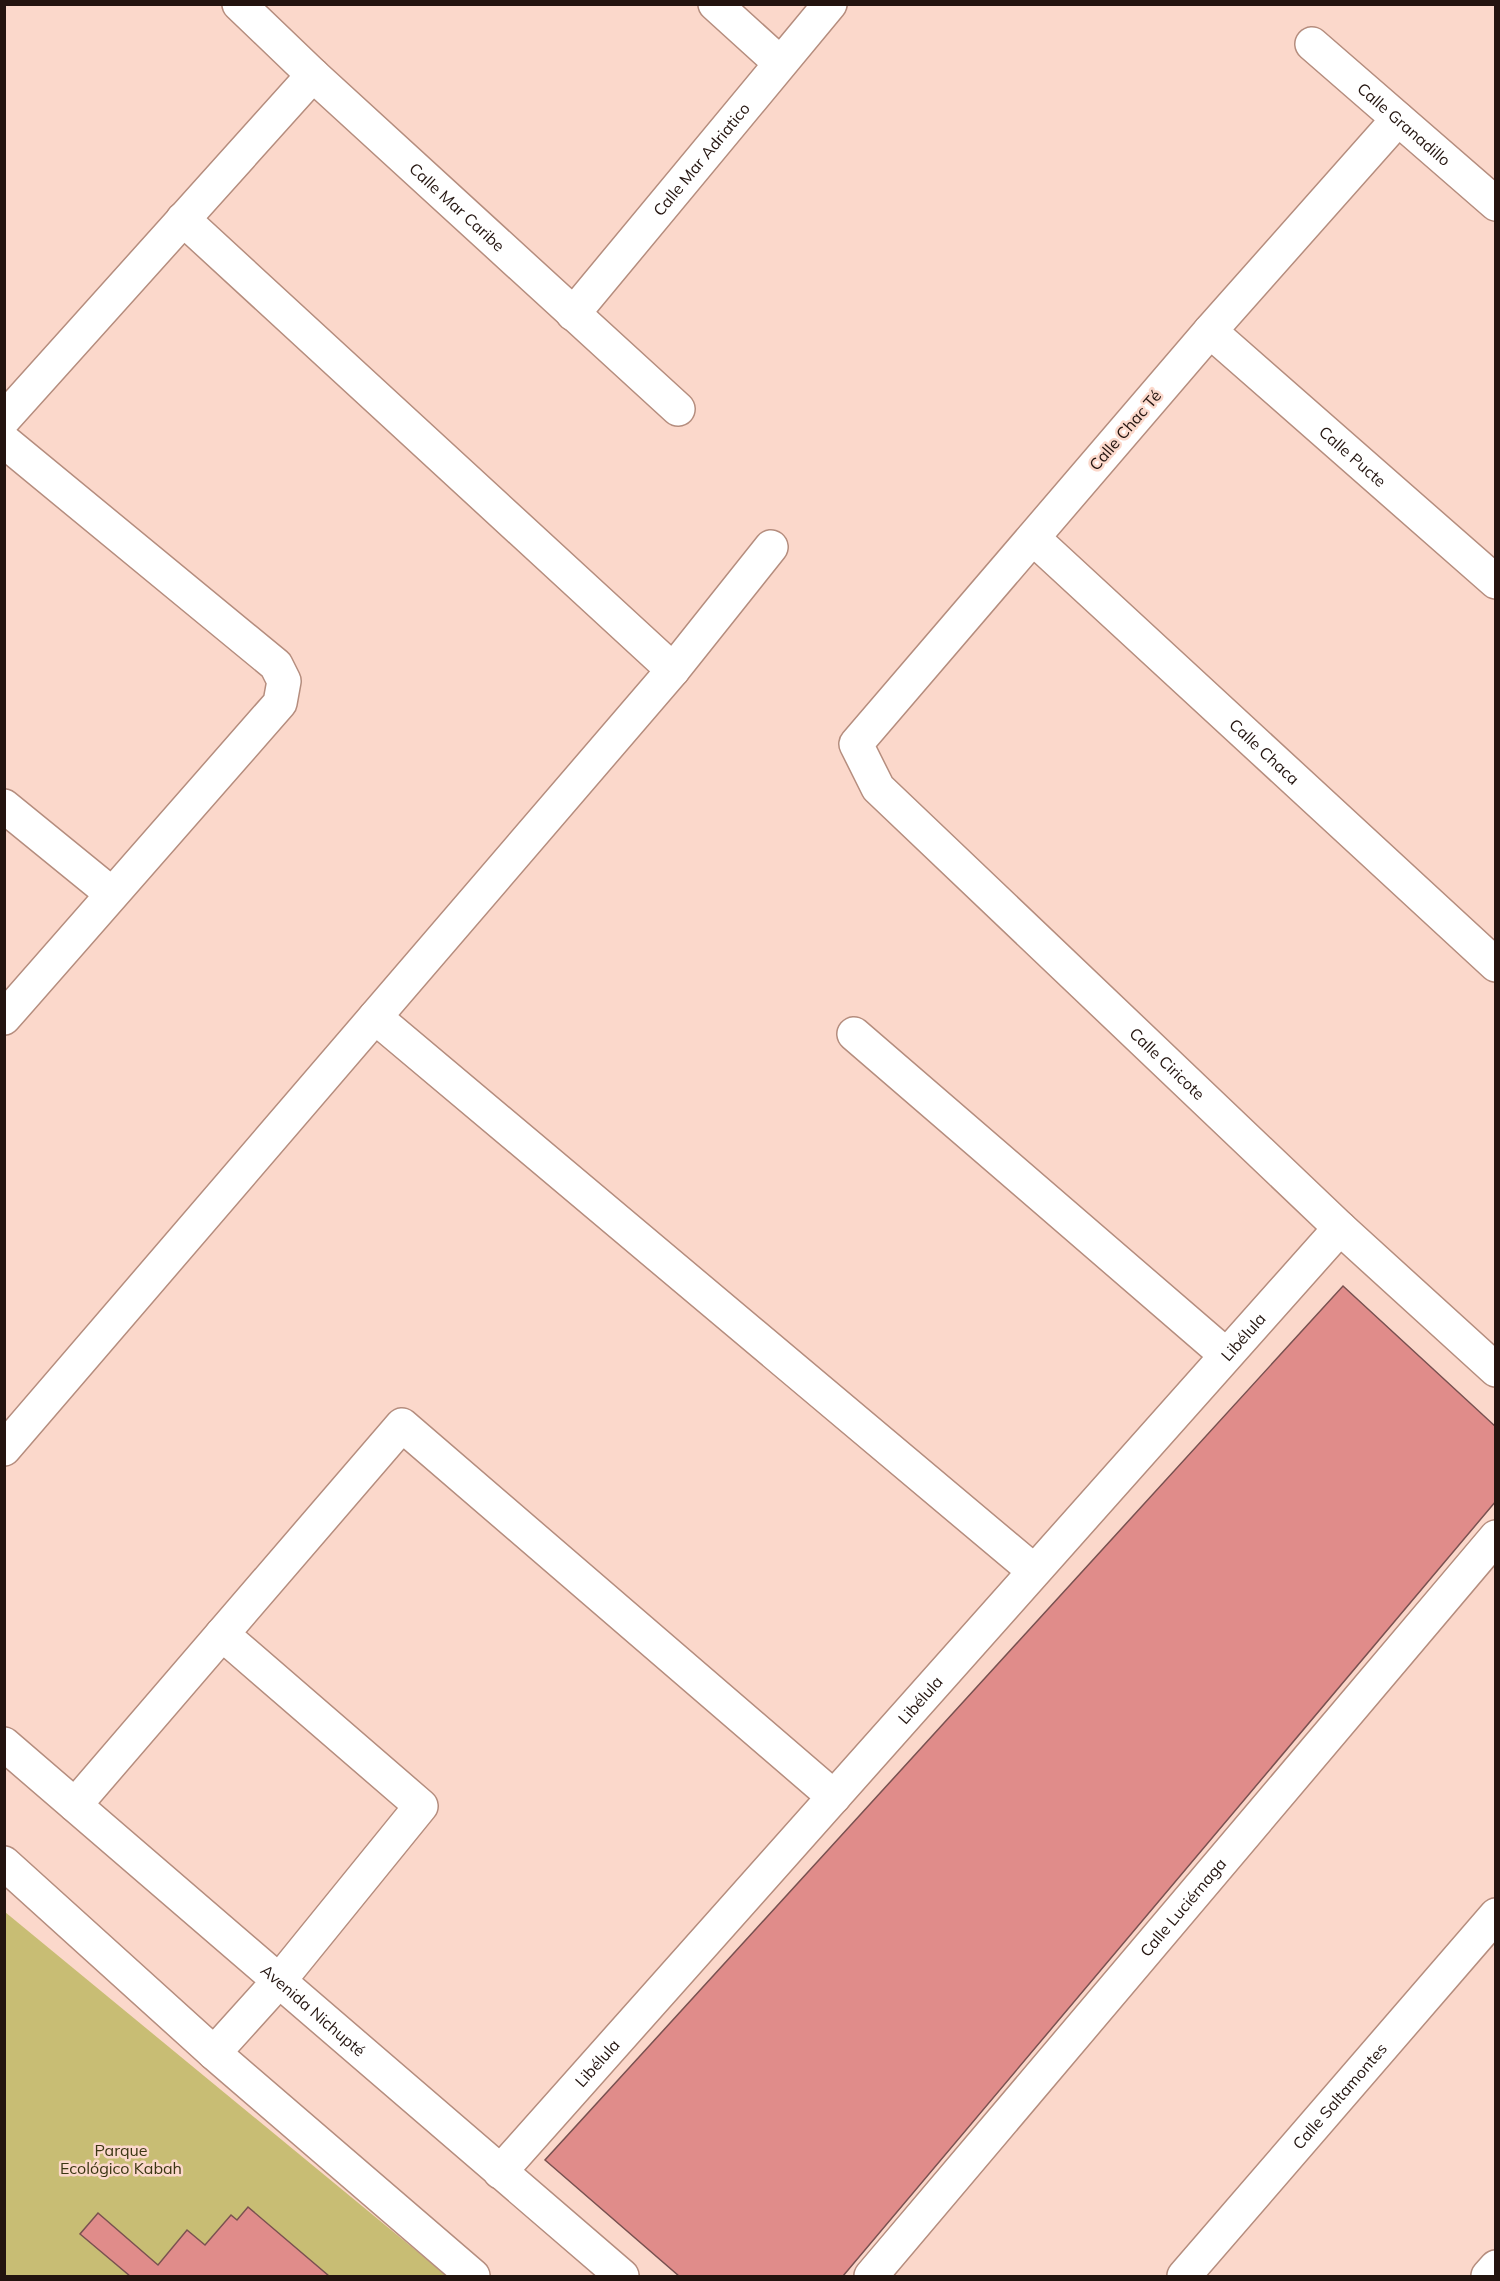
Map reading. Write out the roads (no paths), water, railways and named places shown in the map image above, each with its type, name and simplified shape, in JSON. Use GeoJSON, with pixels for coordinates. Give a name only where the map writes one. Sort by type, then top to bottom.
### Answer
{"type":"FeatureCollection","features":[{"type":"Feature","properties":{"kind":"street","name":"Calle Mar Caribe"},"geometry":{"type":"LineString","coordinates":[[239,4],[313,75],[678,409]]}},
{"type":"Feature","properties":{"kind":"street"},"geometry":{"type":"LineString","coordinates":[[715,4],[780,63]]}},
{"type":"Feature","properties":{"kind":"street","name":"Calle Mar Adriatico"},"geometry":{"type":"LineString","coordinates":[[573,314],[830,4]]}},
{"type":"Feature","properties":{"kind":"street","name":"Calle Granadillo"},"geometry":{"type":"LineString","coordinates":[[1312,44],[1496,204]]}},
{"type":"Feature","properties":{"kind":"street"},"geometry":{"type":"LineString","coordinates":[[4,419],[313,75]]}},
{"type":"Feature","properties":{"kind":"street","name":"Calle Chac Té"},"geometry":{"type":"LineString","coordinates":[[856,744],[1210,331],[1398,119]]}},
{"type":"Feature","properties":{"kind":"street"},"geometry":{"type":"LineString","coordinates":[[183,219],[673,670]]}},
{"type":"Feature","properties":{"kind":"street","name":"Calle Pucte"},"geometry":{"type":"LineString","coordinates":[[1210,331],[1496,582]]}},
{"type":"Feature","properties":{"kind":"street"},"geometry":{"type":"LineString","coordinates":[[4,441],[276,665],[284,681],[280,702],[4,1018]]}},
{"type":"Feature","properties":{"kind":"street","name":"Calle Chaca"},"geometry":{"type":"LineString","coordinates":[[1033,538],[1496,965]]}},
{"type":"Feature","properties":{"kind":"street"},"geometry":{"type":"LineString","coordinates":[[4,1449],[673,670],[771,547]]}},
{"type":"Feature","properties":{"kind":"street","name":"Calle Ciricote"},"geometry":{"type":"LineString","coordinates":[[856,744],[878,788],[1340,1228],[1496,1370]]}},
{"type":"Feature","properties":{"kind":"street"},"geometry":{"type":"LineString","coordinates":[[4,806],[112,894]]}},
{"type":"Feature","properties":{"kind":"street"},"geometry":{"type":"LineString","coordinates":[[375,1017],[1034,1571]]}},
{"type":"Feature","properties":{"kind":"street"},"geometry":{"type":"LineString","coordinates":[[855,1034],[1226,1355]]}},
{"type":"Feature","properties":{"kind":"street","name":"Libélula"},"geometry":{"type":"LineString","coordinates":[[500,2172],[1340,1228]]}},
{"type":"Feature","properties":{"kind":"street"},"geometry":{"type":"LineString","coordinates":[[75,1805],[402,1425],[834,1797]]}},
{"type":"Feature","properties":{"kind":"street","name":"Calle Luciérnaga"},"geometry":{"type":"LineString","coordinates":[[871,2277],[1496,1537]]}},
{"type":"Feature","properties":{"kind":"street"},"geometry":{"type":"LineString","coordinates":[[214,2053],[279,1980],[421,1806],[222,1634]]}},
{"type":"Feature","properties":{"kind":"street","name":"Avenida Nichupté"},"geometry":{"type":"LineString","coordinates":[[4,1744],[622,2277]]}},
{"type":"Feature","properties":{"kind":"street"},"geometry":{"type":"LineString","coordinates":[[4,1863],[214,2053],[473,2277]]}},
{"type":"Feature","properties":{"kind":"street","name":"Calle Saltamontes"},"geometry":{"type":"LineString","coordinates":[[1184,2277],[1496,1915]]}},
{"type":"Feature","properties":{"kind":"street"},"geometry":{"type":"LineString","coordinates":[[1488,2277],[1496,2267]]}},
{"type":"Feature","properties":{"kind":"park label","name":"Parque Ecológico Kabah"},"geometry":{"type":"Point","coordinates":[121,2159]}}]}
